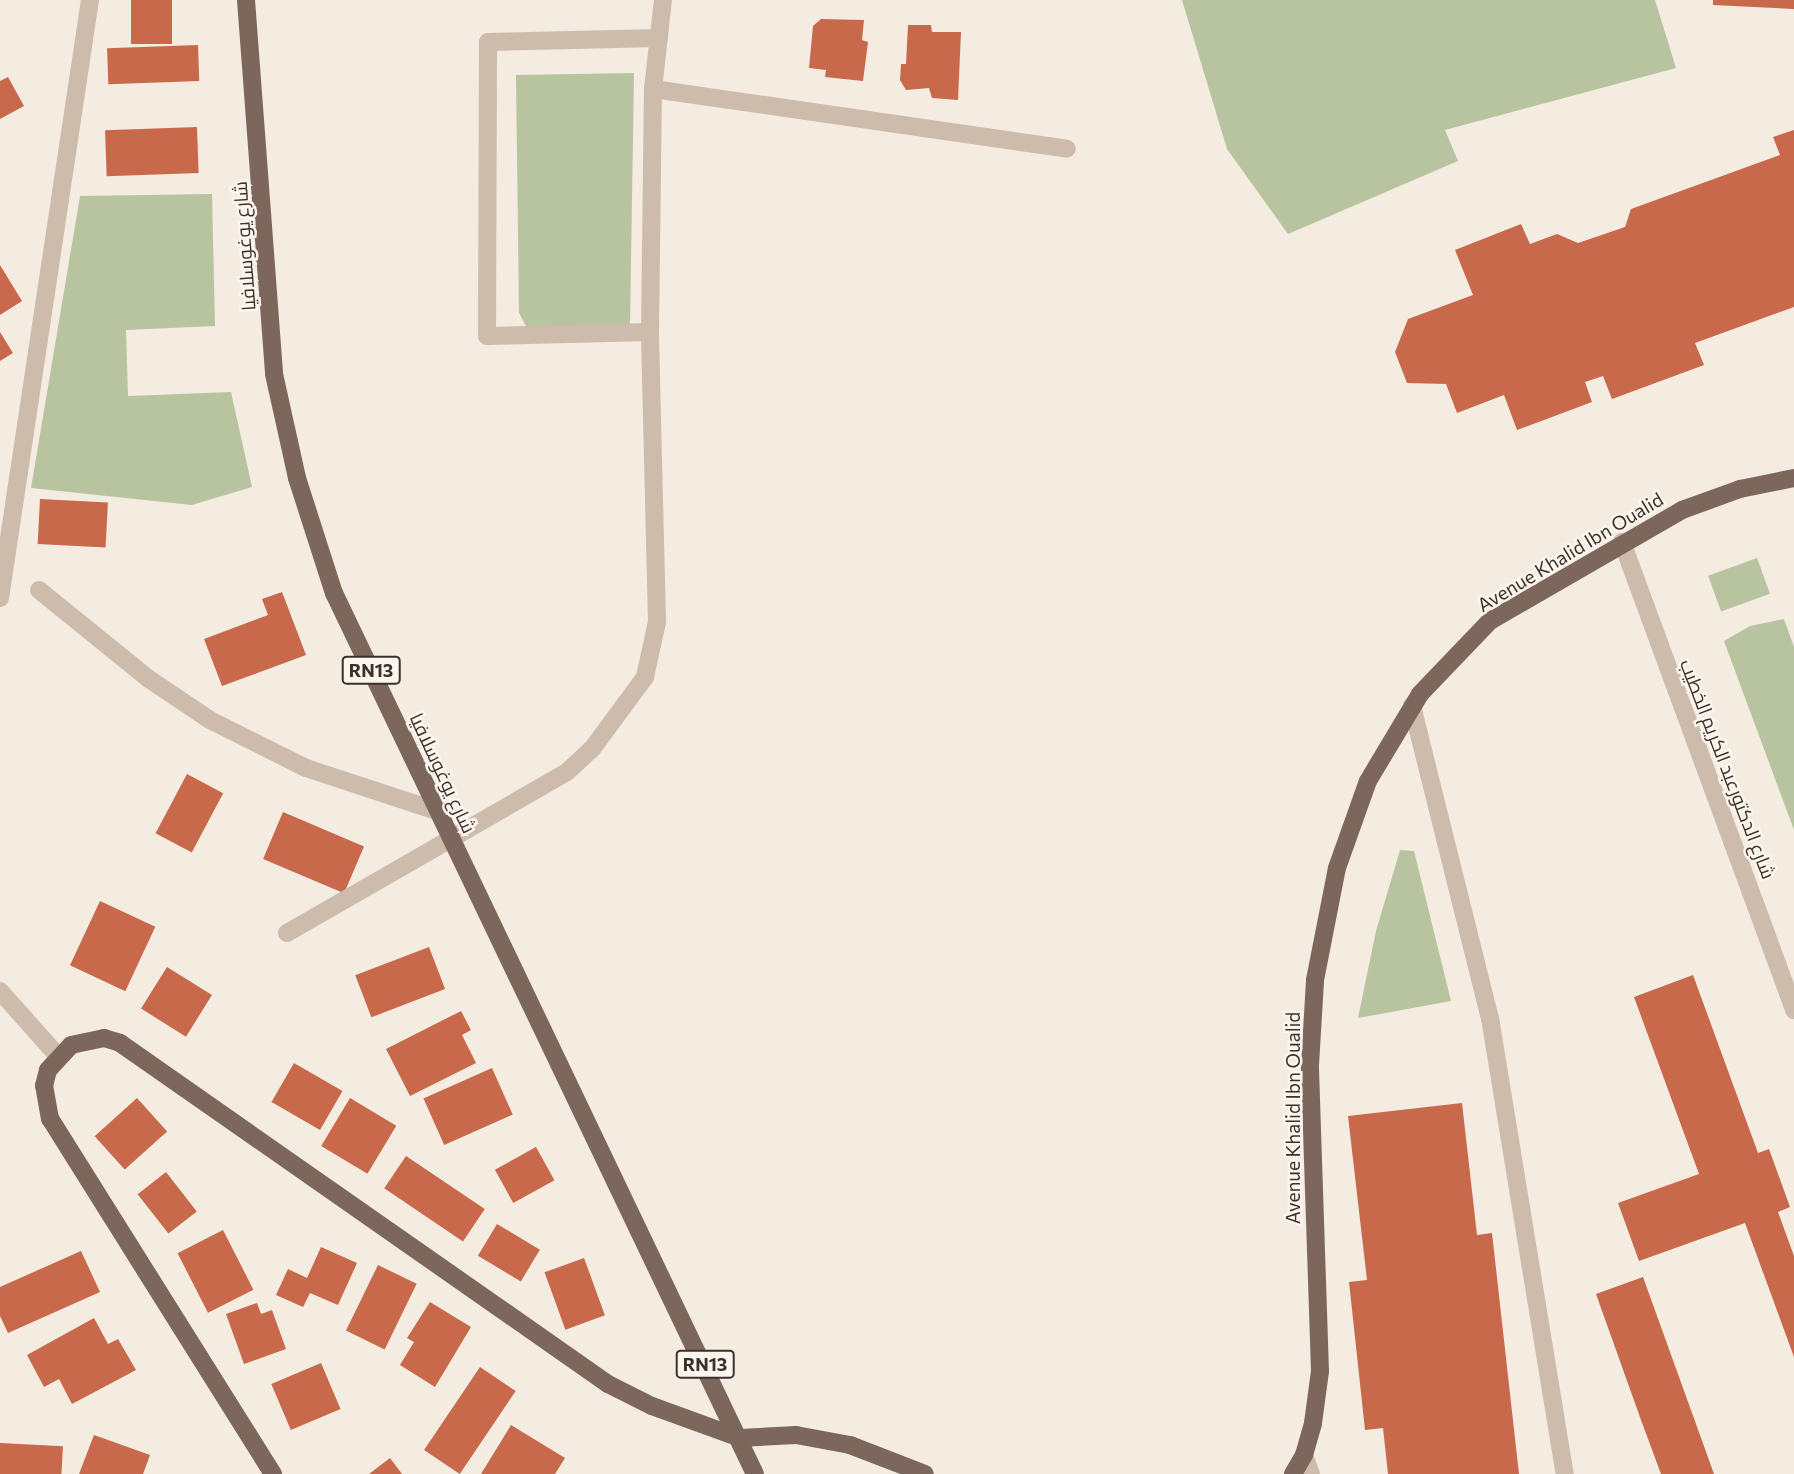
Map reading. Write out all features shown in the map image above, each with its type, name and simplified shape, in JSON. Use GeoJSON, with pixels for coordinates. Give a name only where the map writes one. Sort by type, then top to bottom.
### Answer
{"type":"FeatureCollection","features":[{"type":"Feature","properties":{"kind":"main road","name":"شارع يوغوسلافيا"},"geometry":{"type":"LineString","coordinates":[[246,0],[274,374],[297,478],[334,593],[740,1438]]}},
{"type":"Feature","properties":{"kind":"main road","name":"Avenue Khalid Ibn Oualid"},"geometry":{"type":"LineString","coordinates":[[1293,1474],[1304,1455],[1320,1371],[1310,1065],[1315,980],[1336,868],[1368,781],[1412,706],[1490,621],[1622,542],[1717,496],[1794,478]]}},
{"type":"Feature","properties":{"kind":"main road"},"geometry":{"type":"LineString","coordinates":[[273,1474],[50,1119],[44,1086],[58,1056],[87,1039],[120,1042],[608,1384],[652,1406],[740,1438],[796,1435],[850,1445],[925,1474]]}},
{"type":"Feature","properties":{"kind":"main road","name":"RN13"},"geometry":{"type":"LineString","coordinates":[[740,1438],[755,1474]]}},
{"type":"Feature","properties":{"kind":"street"},"geometry":{"type":"LineString","coordinates":[[0,598],[90,0]]}},
{"type":"Feature","properties":{"kind":"street"},"geometry":{"type":"LineString","coordinates":[[287,933],[567,772],[600,740],[645,677],[657,622],[650,332],[653,89],[663,0]]}},
{"type":"Feature","properties":{"kind":"street"},"geometry":{"type":"LineString","coordinates":[[650,332],[487,336],[488,42],[659,37]]}},
{"type":"Feature","properties":{"kind":"street"},"geometry":{"type":"LineString","coordinates":[[653,89],[1067,149]]}},
{"type":"Feature","properties":{"kind":"street","name":"شارع الدكتورعبد الكريم الخطيب"},"geometry":{"type":"LineString","coordinates":[[1622,542],[1794,1010]]}},
{"type":"Feature","properties":{"kind":"street"},"geometry":{"type":"LineString","coordinates":[[39,590],[149,678],[210,720],[306,768],[438,811]]}},
{"type":"Feature","properties":{"kind":"street"},"geometry":{"type":"LineString","coordinates":[[1412,706],[1490,1018],[1565,1474]]}},
{"type":"Feature","properties":{"kind":"street"},"geometry":{"type":"LineString","coordinates":[[0,991],[58,1056]]}},
{"type":"Feature","properties":{"kind":"street"},"geometry":{"type":"LineString","coordinates":[[1304,1455],[1311,1474]]}},
{"type":"Feature","properties":{"kind":"green space"},"geometry":{"type":"Polygon","coordinates":[[[1182,0],[1655,0],[1676,68],[1445,130],[1458,161],[1288,234],[1227,149],[1182,0]]]}},
{"type":"Feature","properties":{"kind":"green space"},"geometry":{"type":"Polygon","coordinates":[[[634,73],[630,326],[526,326],[519,313],[516,75],[634,73]]]}},
{"type":"Feature","properties":{"kind":"green space"},"geometry":{"type":"Polygon","coordinates":[[[212,194],[215,326],[126,330],[128,396],[231,392],[252,487],[192,505],[31,488],[80,196],[212,194]]]}},
{"type":"Feature","properties":{"kind":"green space"},"geometry":{"type":"Polygon","coordinates":[[[1757,558],[1770,594],[1721,611],[1708,576],[1757,558]]]}},
{"type":"Feature","properties":{"kind":"green space"},"geometry":{"type":"Polygon","coordinates":[[[1784,619],[1794,647],[1794,830],[1724,641],[1750,626],[1784,619]]]}},
{"type":"Feature","properties":{"kind":"green space"},"geometry":{"type":"Polygon","coordinates":[[[1400,850],[1414,851],[1451,1001],[1358,1018],[1376,931],[1400,850]]]}},
{"type":"Feature","properties":{"kind":"building"},"geometry":{"type":"Polygon","coordinates":[[[131,0],[172,0],[172,44],[131,44],[131,0]]]}},
{"type":"Feature","properties":{"kind":"building"},"geometry":{"type":"Polygon","coordinates":[[[1713,0],[1794,0],[1794,9],[1713,5],[1713,0]]]}},
{"type":"Feature","properties":{"kind":"building"},"geometry":{"type":"Polygon","coordinates":[[[821,19],[864,20],[862,40],[868,42],[863,81],[825,77],[826,70],[809,68],[813,26],[821,19]]]}},
{"type":"Feature","properties":{"kind":"building"},"geometry":{"type":"Polygon","coordinates":[[[908,25],[931,25],[932,32],[961,32],[958,100],[932,98],[929,88],[906,90],[900,80],[901,64],[906,64],[908,25]]]}},
{"type":"Feature","properties":{"kind":"building"},"geometry":{"type":"Polygon","coordinates":[[[198,45],[199,81],[108,84],[107,48],[198,45]]]}},
{"type":"Feature","properties":{"kind":"building"},"geometry":{"type":"Polygon","coordinates":[[[8,77],[24,106],[0,119],[0,81],[8,77]]]}},
{"type":"Feature","properties":{"kind":"building"},"geometry":{"type":"Polygon","coordinates":[[[197,127],[199,173],[107,176],[105,130],[197,127]]]}},
{"type":"Feature","properties":{"kind":"building"},"geometry":{"type":"Polygon","coordinates":[[[1794,130],[1794,307],[1695,343],[1704,365],[1612,399],[1603,376],[1585,382],[1592,402],[1517,430],[1504,395],[1457,413],[1446,384],[1407,383],[1395,352],[1408,319],[1473,295],[1455,250],[1521,224],[1530,244],[1557,234],[1578,243],[1625,227],[1631,209],[1780,155],[1773,137],[1794,130]]]}},
{"type":"Feature","properties":{"kind":"building"},"geometry":{"type":"Polygon","coordinates":[[[0,265],[22,301],[0,315],[0,265]]]}},
{"type":"Feature","properties":{"kind":"building"},"geometry":{"type":"Polygon","coordinates":[[[0,332],[13,353],[0,361],[0,332]]]}},
{"type":"Feature","properties":{"kind":"building"},"geometry":{"type":"Polygon","coordinates":[[[40,499],[108,503],[106,547],[38,544],[40,499]]]}},
{"type":"Feature","properties":{"kind":"building"},"geometry":{"type":"Polygon","coordinates":[[[282,592],[306,655],[222,686],[204,639],[268,615],[262,599],[282,592]]]}},
{"type":"Feature","properties":{"kind":"building"},"geometry":{"type":"Polygon","coordinates":[[[187,774],[223,793],[192,852],[156,833],[187,774]]]}},
{"type":"Feature","properties":{"kind":"building"},"geometry":{"type":"Polygon","coordinates":[[[283,812],[364,846],[344,893],[263,859],[283,812]]]}},
{"type":"Feature","properties":{"kind":"building"},"geometry":{"type":"Polygon","coordinates":[[[100,901],[155,927],[125,991],[70,965],[100,901]]]}},
{"type":"Feature","properties":{"kind":"building"},"geometry":{"type":"Polygon","coordinates":[[[429,947],[445,989],[371,1017],[355,975],[429,947]]]}},
{"type":"Feature","properties":{"kind":"building"},"geometry":{"type":"Polygon","coordinates":[[[167,967],[212,995],[186,1037],[141,1009],[167,967]]]}},
{"type":"Feature","properties":{"kind":"building"},"geometry":{"type":"Polygon","coordinates":[[[1693,975],[1758,1153],[1769,1149],[1790,1207],[1778,1212],[1794,1256],[1794,1357],[1745,1223],[1639,1261],[1618,1203],[1699,1174],[1634,997],[1693,975]]]}},
{"type":"Feature","properties":{"kind":"building"},"geometry":{"type":"Polygon","coordinates":[[[461,1011],[471,1030],[462,1035],[476,1063],[410,1096],[386,1049],[461,1011]]]}},
{"type":"Feature","properties":{"kind":"building"},"geometry":{"type":"Polygon","coordinates":[[[294,1063],[342,1091],[320,1130],[272,1102],[294,1063]]]}},
{"type":"Feature","properties":{"kind":"building"},"geometry":{"type":"Polygon","coordinates":[[[492,1068],[513,1115],[444,1145],[423,1099],[492,1068]]]}},
{"type":"Feature","properties":{"kind":"building"},"geometry":{"type":"Polygon","coordinates":[[[137,1098],[167,1131],[125,1170],[95,1136],[137,1098]]]}},
{"type":"Feature","properties":{"kind":"building"},"geometry":{"type":"Polygon","coordinates":[[[350,1098],[396,1126],[367,1174],[321,1146],[350,1098]]]}},
{"type":"Feature","properties":{"kind":"building"},"geometry":{"type":"Polygon","coordinates":[[[1462,1103],[1477,1235],[1492,1233],[1519,1474],[1388,1474],[1383,1428],[1365,1430],[1349,1282],[1367,1280],[1348,1116],[1462,1103]]]}},
{"type":"Feature","properties":{"kind":"building"},"geometry":{"type":"Polygon","coordinates":[[[536,1147],[554,1180],[513,1203],[495,1170],[536,1147]]]}},
{"type":"Feature","properties":{"kind":"building"},"geometry":{"type":"Polygon","coordinates":[[[406,1156],[485,1209],[463,1241],[384,1188],[406,1156]]]}},
{"type":"Feature","properties":{"kind":"building"},"geometry":{"type":"Polygon","coordinates":[[[166,1172],[197,1211],[168,1234],[138,1194],[166,1172]]]}},
{"type":"Feature","properties":{"kind":"building"},"geometry":{"type":"Polygon","coordinates":[[[497,1224],[540,1250],[521,1281],[478,1256],[497,1224]]]}},
{"type":"Feature","properties":{"kind":"building"},"geometry":{"type":"Polygon","coordinates":[[[223,1230],[253,1290],[208,1313],[178,1253],[223,1230]]]}},
{"type":"Feature","properties":{"kind":"building"},"geometry":{"type":"Polygon","coordinates":[[[321,1247],[357,1263],[338,1305],[310,1293],[303,1307],[276,1295],[288,1269],[307,1278],[321,1247]]]}},
{"type":"Feature","properties":{"kind":"building"},"geometry":{"type":"Polygon","coordinates":[[[81,1251],[100,1292],[8,1333],[0,1316],[0,1287],[81,1251]]]}},
{"type":"Feature","properties":{"kind":"building"},"geometry":{"type":"Polygon","coordinates":[[[584,1258],[605,1315],[565,1330],[545,1272],[584,1258]]]}},
{"type":"Feature","properties":{"kind":"building"},"geometry":{"type":"Polygon","coordinates":[[[378,1265],[417,1284],[385,1349],[346,1331],[378,1265]]]}},
{"type":"Feature","properties":{"kind":"building"},"geometry":{"type":"Polygon","coordinates":[[[1643,1277],[1714,1474],[1661,1474],[1641,1420],[1596,1294],[1643,1277]]]}},
{"type":"Feature","properties":{"kind":"building"},"geometry":{"type":"Polygon","coordinates":[[[430,1302],[471,1327],[435,1387],[400,1365],[414,1342],[407,1338],[430,1302]]]}},
{"type":"Feature","properties":{"kind":"building"},"geometry":{"type":"Polygon","coordinates":[[[257,1303],[261,1314],[272,1310],[286,1349],[244,1364],[226,1314],[257,1303]]]}},
{"type":"Feature","properties":{"kind":"building"},"geometry":{"type":"Polygon","coordinates":[[[94,1318],[108,1344],[118,1339],[136,1370],[72,1404],[59,1379],[44,1387],[27,1355],[94,1318]]]}},
{"type":"Feature","properties":{"kind":"building"},"geometry":{"type":"Polygon","coordinates":[[[321,1363],[341,1409],[291,1430],[271,1384],[321,1363]]]}},
{"type":"Feature","properties":{"kind":"building"},"geometry":{"type":"Polygon","coordinates":[[[480,1367],[516,1391],[460,1474],[424,1450],[480,1367]]]}},
{"type":"Feature","properties":{"kind":"building"},"geometry":{"type":"Polygon","coordinates":[[[511,1425],[565,1458],[555,1474],[481,1474],[511,1425]]]}},
{"type":"Feature","properties":{"kind":"building"},"geometry":{"type":"Polygon","coordinates":[[[94,1435],[150,1455],[143,1474],[79,1474],[94,1435]]]}},
{"type":"Feature","properties":{"kind":"building"},"geometry":{"type":"Polygon","coordinates":[[[0,1443],[63,1446],[61,1474],[0,1474],[0,1443]]]}},
{"type":"Feature","properties":{"kind":"building"},"geometry":{"type":"Polygon","coordinates":[[[390,1458],[402,1474],[369,1474],[390,1458]]]}}]}
